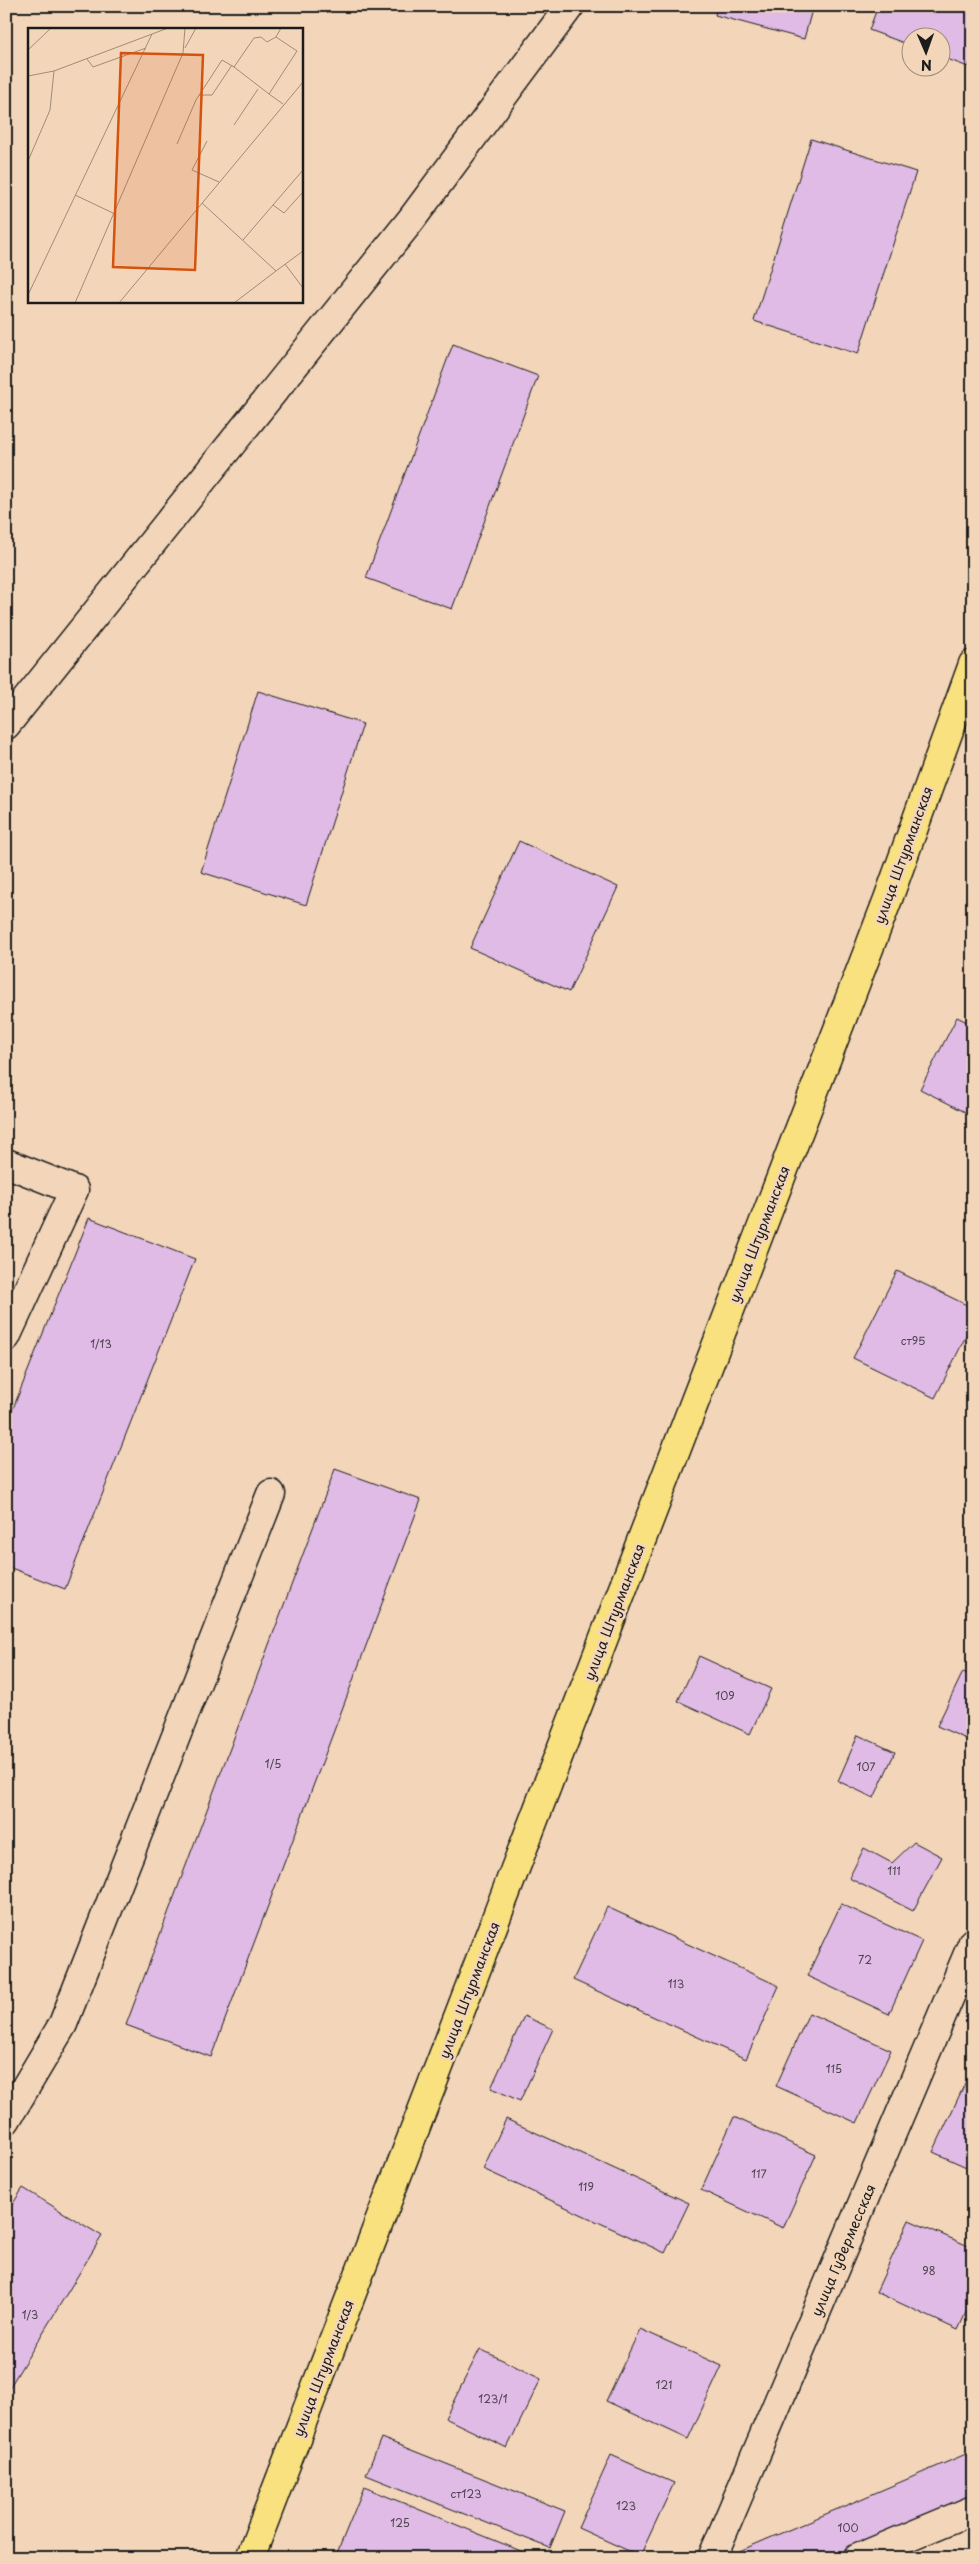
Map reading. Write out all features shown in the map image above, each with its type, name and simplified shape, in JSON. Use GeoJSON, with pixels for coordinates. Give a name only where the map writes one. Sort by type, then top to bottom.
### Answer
{"type":"FeatureCollection","features":[{"type":"Feature","properties":{"kind":"main road","name":"улица Штурманская"},"geometry":{"type":"LineString","coordinates":[[250,2558],[888,899],[973,664]]}},
{"type":"Feature","properties":{"kind":"street"},"geometry":{"type":"LineString","coordinates":[[6,725],[411,220],[570,6]]}},
{"type":"Feature","properties":{"kind":"street"},"geometry":{"type":"LineString","coordinates":[[6,1163],[74,1190],[6,1337]]}},
{"type":"Feature","properties":{"kind":"street"},"geometry":{"type":"LineString","coordinates":[[6,2120],[14,2092],[63,2024],[271,1494]]}},
{"type":"Feature","properties":{"kind":"street","name":"улица Гудермесская"},"geometry":{"type":"LineString","coordinates":[[712,2558],[973,1942]]}},
{"type":"Feature","properties":{"kind":"street"},"geometry":{"type":"LineString","coordinates":[[858,2558],[973,2510]]}},
{"type":"Feature","properties":{"kind":"building"},"geometry":{"type":"Polygon","coordinates":[[[717,6],[813,6],[804,39],[715,15],[717,6]]]}},
{"type":"Feature","properties":{"kind":"building"},"geometry":{"type":"Polygon","coordinates":[[[878,6],[973,6],[973,56],[968,67],[952,61],[952,28],[902,28],[902,42],[869,30],[878,6]]]}},
{"type":"Feature","properties":{"kind":"building"},"geometry":{"type":"Polygon","coordinates":[[[811,139],[916,172],[858,354],[754,321],[811,139]]]}},
{"type":"Feature","properties":{"kind":"building"},"geometry":{"type":"Polygon","coordinates":[[[453,344],[538,376],[452,609],[366,578],[453,344]]]}},
{"type":"Feature","properties":{"kind":"building"},"geometry":{"type":"Polygon","coordinates":[[[258,691],[363,724],[306,905],[201,872],[258,691]]]}},
{"type":"Feature","properties":{"kind":"building"},"geometry":{"type":"Polygon","coordinates":[[[519,841],[618,887],[569,992],[470,948],[519,841]]]}},
{"type":"Feature","properties":{"kind":"building"},"geometry":{"type":"Polygon","coordinates":[[[957,1017],[973,1025],[973,1116],[920,1089],[957,1017]]]}},
{"type":"Feature","properties":{"kind":"building"},"geometry":{"type":"Polygon","coordinates":[[[89,1218],[195,1259],[65,1589],[6,1566],[6,1426],[89,1218]]]}},
{"type":"Feature","properties":{"kind":"building"},"geometry":{"type":"Polygon","coordinates":[[[897,1271],[973,1308],[973,1322],[935,1398],[853,1358],[897,1271]]]}},
{"type":"Feature","properties":{"kind":"building"},"geometry":{"type":"Polygon","coordinates":[[[335,1469],[421,1500],[211,2057],[126,2025],[335,1469]]]}},
{"type":"Feature","properties":{"kind":"building"},"geometry":{"type":"Polygon","coordinates":[[[699,1656],[771,1689],[750,1734],[678,1701],[699,1656]]]}},
{"type":"Feature","properties":{"kind":"building"},"geometry":{"type":"Polygon","coordinates":[[[963,1672],[973,1676],[973,1742],[937,1726],[963,1672]]]}},
{"type":"Feature","properties":{"kind":"building"},"geometry":{"type":"Polygon","coordinates":[[[858,1735],[895,1752],[874,1798],[838,1781],[858,1735]]]}},
{"type":"Feature","properties":{"kind":"building"},"geometry":{"type":"Polygon","coordinates":[[[914,1842],[942,1857],[913,1911],[849,1878],[864,1848],[892,1863],[914,1842]]]}},
{"type":"Feature","properties":{"kind":"building"},"geometry":{"type":"Polygon","coordinates":[[[841,1904],[922,1941],[889,2014],[807,1976],[841,1904]]]}},
{"type":"Feature","properties":{"kind":"building"},"geometry":{"type":"Polygon","coordinates":[[[607,1907],[779,1986],[746,2059],[573,1980],[607,1907]]]}},
{"type":"Feature","properties":{"kind":"building"},"geometry":{"type":"Polygon","coordinates":[[[809,2013],[891,2050],[857,2123],[776,2086],[809,2013]]]}},
{"type":"Feature","properties":{"kind":"building"},"geometry":{"type":"Polygon","coordinates":[[[524,2016],[553,2029],[520,2101],[491,2088],[524,2016]]]}},
{"type":"Feature","properties":{"kind":"building"},"geometry":{"type":"Polygon","coordinates":[[[967,2079],[973,2082],[973,2170],[933,2152],[967,2079]]]}},
{"type":"Feature","properties":{"kind":"building"},"geometry":{"type":"Polygon","coordinates":[[[734,2117],[816,2155],[783,2228],[701,2190],[734,2117]]]}},
{"type":"Feature","properties":{"kind":"building"},"geometry":{"type":"Polygon","coordinates":[[[506,2119],[689,2203],[665,2253],[483,2169],[506,2119]]]}},
{"type":"Feature","properties":{"kind":"building"},"geometry":{"type":"Polygon","coordinates":[[[23,2188],[102,2236],[6,2393],[6,2214],[23,2188]]]}},
{"type":"Feature","properties":{"kind":"building"},"geometry":{"type":"Polygon","coordinates":[[[909,2220],[973,2248],[973,2297],[958,2330],[876,2292],[909,2220]]]}},
{"type":"Feature","properties":{"kind":"building"},"geometry":{"type":"Polygon","coordinates":[[[640,2329],[722,2366],[688,2439],[606,2401],[640,2329]]]}},
{"type":"Feature","properties":{"kind":"building"},"geometry":{"type":"Polygon","coordinates":[[[480,2349],[541,2379],[507,2448],[445,2418],[480,2349]]]}},
{"type":"Feature","properties":{"kind":"building"},"geometry":{"type":"Polygon","coordinates":[[[381,2438],[565,2511],[550,2548],[366,2475],[381,2438]]]}},
{"type":"Feature","properties":{"kind":"building"},"geometry":{"type":"Polygon","coordinates":[[[973,2451],[973,2496],[829,2558],[723,2558],[973,2451]]]}},
{"type":"Feature","properties":{"kind":"building"},"geometry":{"type":"Polygon","coordinates":[[[611,2455],[674,2483],[640,2556],[578,2528],[611,2455]]]}},
{"type":"Feature","properties":{"kind":"building"},"geometry":{"type":"Polygon","coordinates":[[[364,2487],[538,2558],[335,2558],[364,2487]]]}}]}
